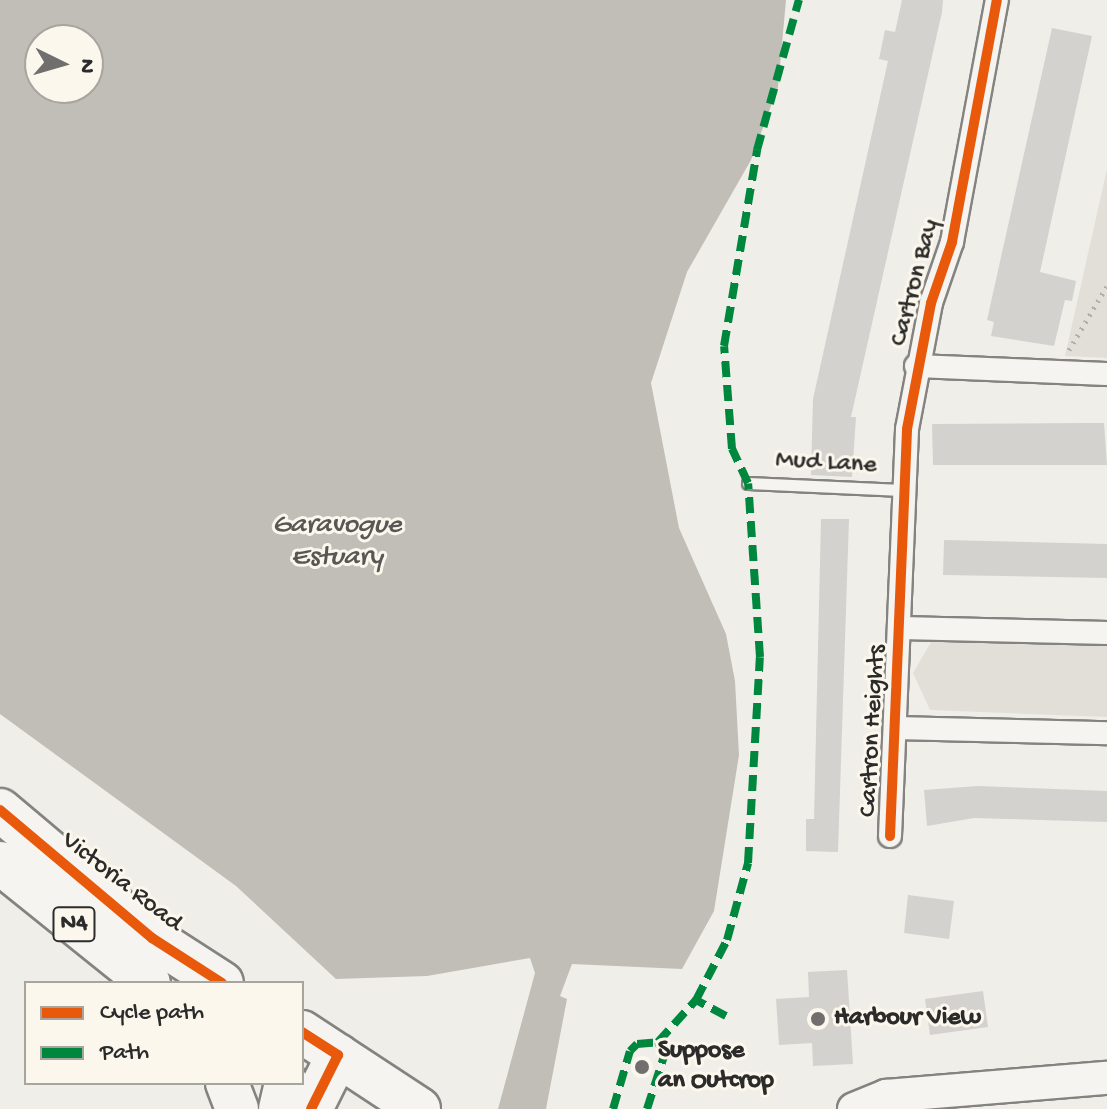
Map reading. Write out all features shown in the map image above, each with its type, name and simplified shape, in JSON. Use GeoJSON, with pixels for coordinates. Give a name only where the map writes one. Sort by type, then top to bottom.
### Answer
{"type":"FeatureCollection","features":[{"type":"Feature","properties":{"kind":"highway","name":"Victoria Road"},"geometry":{"type":"LineString","coordinates":[[0,810],[152,938],[219,981]]}},
{"type":"Feature","properties":{"kind":"highway","name":"N4"},"geometry":{"type":"LineString","coordinates":[[0,863],[147,981]]}},
{"type":"Feature","properties":{"kind":"highway"},"geometry":{"type":"LineString","coordinates":[[305,1097],[312,1042],[419,1109]]}},
{"type":"Feature","properties":{"kind":"highway"},"geometry":{"type":"LineString","coordinates":[[228,1085],[237,1109]]}},
{"type":"Feature","properties":{"kind":"main road"},"geometry":{"type":"LineString","coordinates":[[854,1109],[886,1096],[998,1096],[1107,1078]]}},
{"type":"Feature","properties":{"kind":"street","name":"Cartron Bay"},"geometry":{"type":"LineString","coordinates":[[902,628],[902,490],[916,366],[952,242],[997,0]]}},
{"type":"Feature","properties":{"kind":"street","name":"Cartron Bay"},"geometry":{"type":"LineString","coordinates":[[916,366],[1107,374]]}},
{"type":"Feature","properties":{"kind":"street","name":"Cartron Heights"},"geometry":{"type":"LineString","coordinates":[[890,836],[902,628],[1107,633]]}},
{"type":"Feature","properties":{"kind":"street","name":"Cartron Heights"},"geometry":{"type":"LineString","coordinates":[[897,728],[1107,733]]}},
{"type":"Feature","properties":{"kind":"lane","name":"Mud Lane"},"geometry":{"type":"LineString","coordinates":[[748,483],[902,490]]}},
{"type":"Feature","properties":{"kind":"path"},"geometry":{"type":"LineString","coordinates":[[1057,372],[1107,286]]}},
{"type":"Feature","properties":{"kind":"shaded area"},"geometry":{"type":"Polygon","coordinates":[[[1107,169],[1107,358],[1065,356],[1107,169]]]}},
{"type":"Feature","properties":{"kind":"shaded area"},"geometry":{"type":"Polygon","coordinates":[[[934,637],[1107,641],[1107,717],[930,710],[913,673],[934,637]]]}},
{"type":"Feature","properties":{"kind":"water","name":"Garavogue Estuary"},"geometry":{"type":"Polygon","coordinates":[[[0,0],[786,0],[778,87],[751,160],[687,272],[651,383],[679,528],[726,634],[735,681],[739,755],[714,911],[682,969],[572,964],[560,996],[567,999],[546,1109],[498,1109],[535,973],[530,958],[427,976],[336,979],[236,886],[0,714],[0,0]]]}},
{"type":"Feature","properties":{"kind":"building"},"geometry":{"type":"Polygon","coordinates":[[[902,0],[943,0],[942,12],[851,417],[856,417],[852,477],[811,475],[813,399],[888,61],[879,59],[885,30],[895,32],[902,0]]]}},
{"type":"Feature","properties":{"kind":"building"},"geometry":{"type":"Polygon","coordinates":[[[1052,28],[1092,36],[1040,272],[1076,281],[1072,301],[1065,300],[1054,346],[991,336],[994,322],[987,320],[1052,28]]]}},
{"type":"Feature","properties":{"kind":"building"},"geometry":{"type":"Polygon","coordinates":[[[1104,423],[1107,465],[933,465],[932,424],[1104,423]]]}},
{"type":"Feature","properties":{"kind":"building"},"geometry":{"type":"Polygon","coordinates":[[[821,519],[849,519],[838,852],[806,851],[806,819],[814,819],[821,519]]]}},
{"type":"Feature","properties":{"kind":"building"},"geometry":{"type":"Polygon","coordinates":[[[944,540],[1107,544],[1107,578],[943,575],[944,540]]]}},
{"type":"Feature","properties":{"kind":"building"},"geometry":{"type":"Polygon","coordinates":[[[978,786],[1107,791],[1107,822],[974,818],[927,826],[924,790],[978,786]]]}},
{"type":"Feature","properties":{"kind":"building"},"geometry":{"type":"Polygon","coordinates":[[[908,895],[954,901],[949,939],[904,933],[908,895]]]}},
{"type":"Feature","properties":{"kind":"building","name":"Harbour View"},"geometry":{"type":"Polygon","coordinates":[[[847,970],[853,1064],[813,1066],[812,1043],[779,1045],[776,999],[809,997],[808,972],[847,970]]]}},
{"type":"Feature","properties":{"kind":"building"},"geometry":{"type":"Polygon","coordinates":[[[983,991],[988,1027],[930,1035],[925,999],[983,991]]]}},
{"type":"Feature","properties":{"kind":"marked path"},"geometry":{"type":"LineString","coordinates":[[726,1016],[696,1000],[727,940],[748,863],[760,657],[748,483],[732,449],[724,346],[757,150],[799,0]]}},
{"type":"Feature","properties":{"kind":"marked path"},"geometry":{"type":"LineString","coordinates":[[613,1109],[630,1051],[637,1044],[658,1042],[696,1000]]}},
{"type":"Feature","properties":{"kind":"marked path"},"geometry":{"type":"LineString","coordinates":[[647,1109],[664,1056],[658,1042]]}},
{"type":"Feature","properties":{"kind":"cycle path"},"geometry":{"type":"LineString","coordinates":[[890,836],[907,429],[931,303],[952,242],[997,0]]}},
{"type":"Feature","properties":{"kind":"cycle path"},"geometry":{"type":"LineString","coordinates":[[0,810],[152,938],[219,981]]}},
{"type":"Feature","properties":{"kind":"cycle path"},"geometry":{"type":"LineString","coordinates":[[304,1033],[338,1055],[311,1109]]}},
{"type":"Feature","properties":{"kind":"place","name":"Harbour View"},"geometry":{"type":"Point","coordinates":[818,1019]}},
{"type":"Feature","properties":{"kind":"place","name":"Suppose an Outcrop"},"geometry":{"type":"Point","coordinates":[642,1067]}}]}
